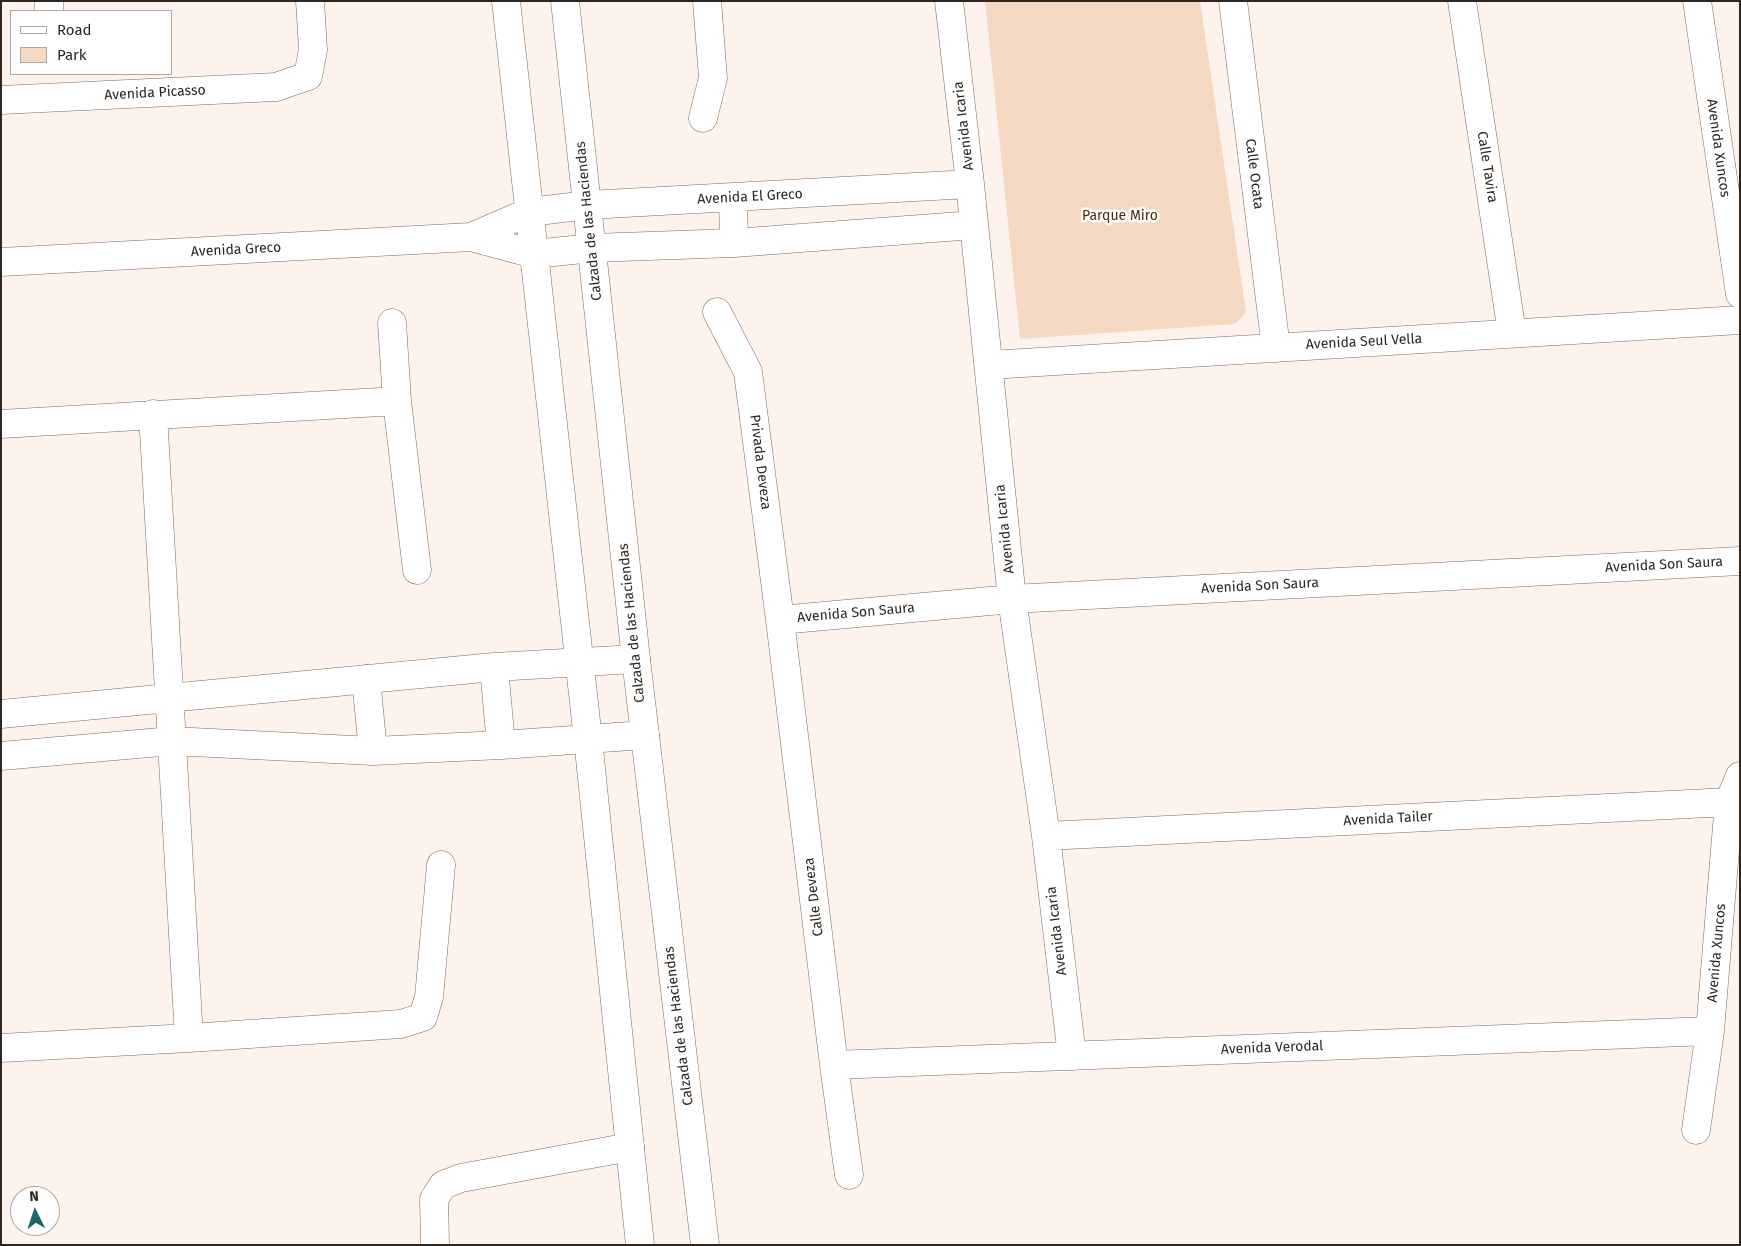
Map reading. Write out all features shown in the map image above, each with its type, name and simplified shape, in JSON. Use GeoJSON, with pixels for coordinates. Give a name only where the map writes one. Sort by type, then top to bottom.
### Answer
{"type":"FeatureCollection","features":[{"type":"Feature","properties":{"kind":"street","name":"Avenida Picasso"},"geometry":{"type":"LineString","coordinates":[[1,100],[54,86],[276,87],[308,76],[313,50],[310,1]]}},
{"type":"Feature","properties":{"kind":"street"},"geometry":{"type":"LineString","coordinates":[[506,1],[578,663],[588,739],[640,1245]]}},
{"type":"Feature","properties":{"kind":"street","name":"Calzada de las Haciendas"},"geometry":{"type":"LineString","coordinates":[[565,1],[636,660],[705,1245]]}},
{"type":"Feature","properties":{"kind":"street"},"geometry":{"type":"LineString","coordinates":[[703,118],[713,78],[707,1]]}},
{"type":"Feature","properties":{"kind":"street","name":"Avenida Icaria"},"geometry":{"type":"LineString","coordinates":[[949,1],[970,184],[1012,599],[1046,836],[1072,1056]]}},
{"type":"Feature","properties":{"kind":"street","name":"Calle Ocata"},"geometry":{"type":"LineString","coordinates":[[1233,1],[1276,348]]}},
{"type":"Feature","properties":{"kind":"street","name":"Calle Tavira"},"geometry":{"type":"LineString","coordinates":[[1462,1],[1512,333]]}},
{"type":"Feature","properties":{"kind":"street","name":"Avenida Xuncos"},"geometry":{"type":"LineString","coordinates":[[1697,1],[1740,294]]}},
{"type":"Feature","properties":{"kind":"street","name":"Avenida El Greco"},"geometry":{"type":"LineString","coordinates":[[529,212],[588,205],[634,204],[970,184]]}},
{"type":"Feature","properties":{"kind":"street"},"geometry":{"type":"LineString","coordinates":[[733,198],[734,243]]}},
{"type":"Feature","properties":{"kind":"street"},"geometry":{"type":"LineString","coordinates":[[634,204],[638,247]]}},
{"type":"Feature","properties":{"kind":"street","name":"Avenida Greco"},"geometry":{"type":"LineString","coordinates":[[471,238],[529,212]]}},
{"type":"Feature","properties":{"kind":"street"},"geometry":{"type":"LineString","coordinates":[[534,254],[592,248],[734,243],[974,225]]}},
{"type":"Feature","properties":{"kind":"street","name":"Avenida Greco"},"geometry":{"type":"LineString","coordinates":[[1,262],[471,238],[534,254]]}},
{"type":"Feature","properties":{"kind":"street","name":"Privada Deveza"},"geometry":{"type":"LineString","coordinates":[[716,312],[748,372],[780,620]]}},
{"type":"Feature","properties":{"kind":"street","name":"Avenida Seul Vella"},"geometry":{"type":"LineString","coordinates":[[988,365],[1740,320]]}},
{"type":"Feature","properties":{"kind":"street"},"geometry":{"type":"LineString","coordinates":[[392,323],[397,401],[417,570]]}},
{"type":"Feature","properties":{"kind":"street"},"geometry":{"type":"LineString","coordinates":[[1,424],[397,401]]}},
{"type":"Feature","properties":{"kind":"street"},"geometry":{"type":"LineString","coordinates":[[153,414],[189,1038]]}},
{"type":"Feature","properties":{"kind":"street","name":"Avenida Son Saura"},"geometry":{"type":"LineString","coordinates":[[780,620],[1012,599],[1740,561]]}},
{"type":"Feature","properties":{"kind":"street","name":"Calle Deveza"},"geometry":{"type":"LineString","coordinates":[[780,620],[849,1175]]}},
{"type":"Feature","properties":{"kind":"street"},"geometry":{"type":"LineString","coordinates":[[1,714],[494,667],[636,660]]}},
{"type":"Feature","properties":{"kind":"street"},"geometry":{"type":"LineString","coordinates":[[494,667],[501,745]]}},
{"type":"Feature","properties":{"kind":"street"},"geometry":{"type":"LineString","coordinates":[[366,679],[373,751]]}},
{"type":"Feature","properties":{"kind":"street"},"geometry":{"type":"LineString","coordinates":[[1,756],[172,741],[373,751],[501,745],[645,735]]}},
{"type":"Feature","properties":{"kind":"street","name":"Avenida Xuncos"},"geometry":{"type":"LineString","coordinates":[[1696,1130],[1710,1031],[1729,802],[1740,776]]}},
{"type":"Feature","properties":{"kind":"street","name":"Avenida Tailer"},"geometry":{"type":"LineString","coordinates":[[1046,836],[1729,802]]}},
{"type":"Feature","properties":{"kind":"street"},"geometry":{"type":"LineString","coordinates":[[1,1048],[401,1024],[423,1017],[429,997],[441,865]]}},
{"type":"Feature","properties":{"kind":"street","name":"Avenida Verodal"},"geometry":{"type":"LineString","coordinates":[[834,1065],[1710,1031]]}},
{"type":"Feature","properties":{"kind":"street"},"geometry":{"type":"LineString","coordinates":[[436,1245],[434,1198],[443,1185],[461,1178],[630,1147]]}},
{"type":"Feature","properties":{"kind":"green space","name":"Parque Miro"},"geometry":{"type":"Polygon","coordinates":[[[985,1],[1200,1],[1246,312],[1235,324],[1020,339],[985,1]]]}}]}
